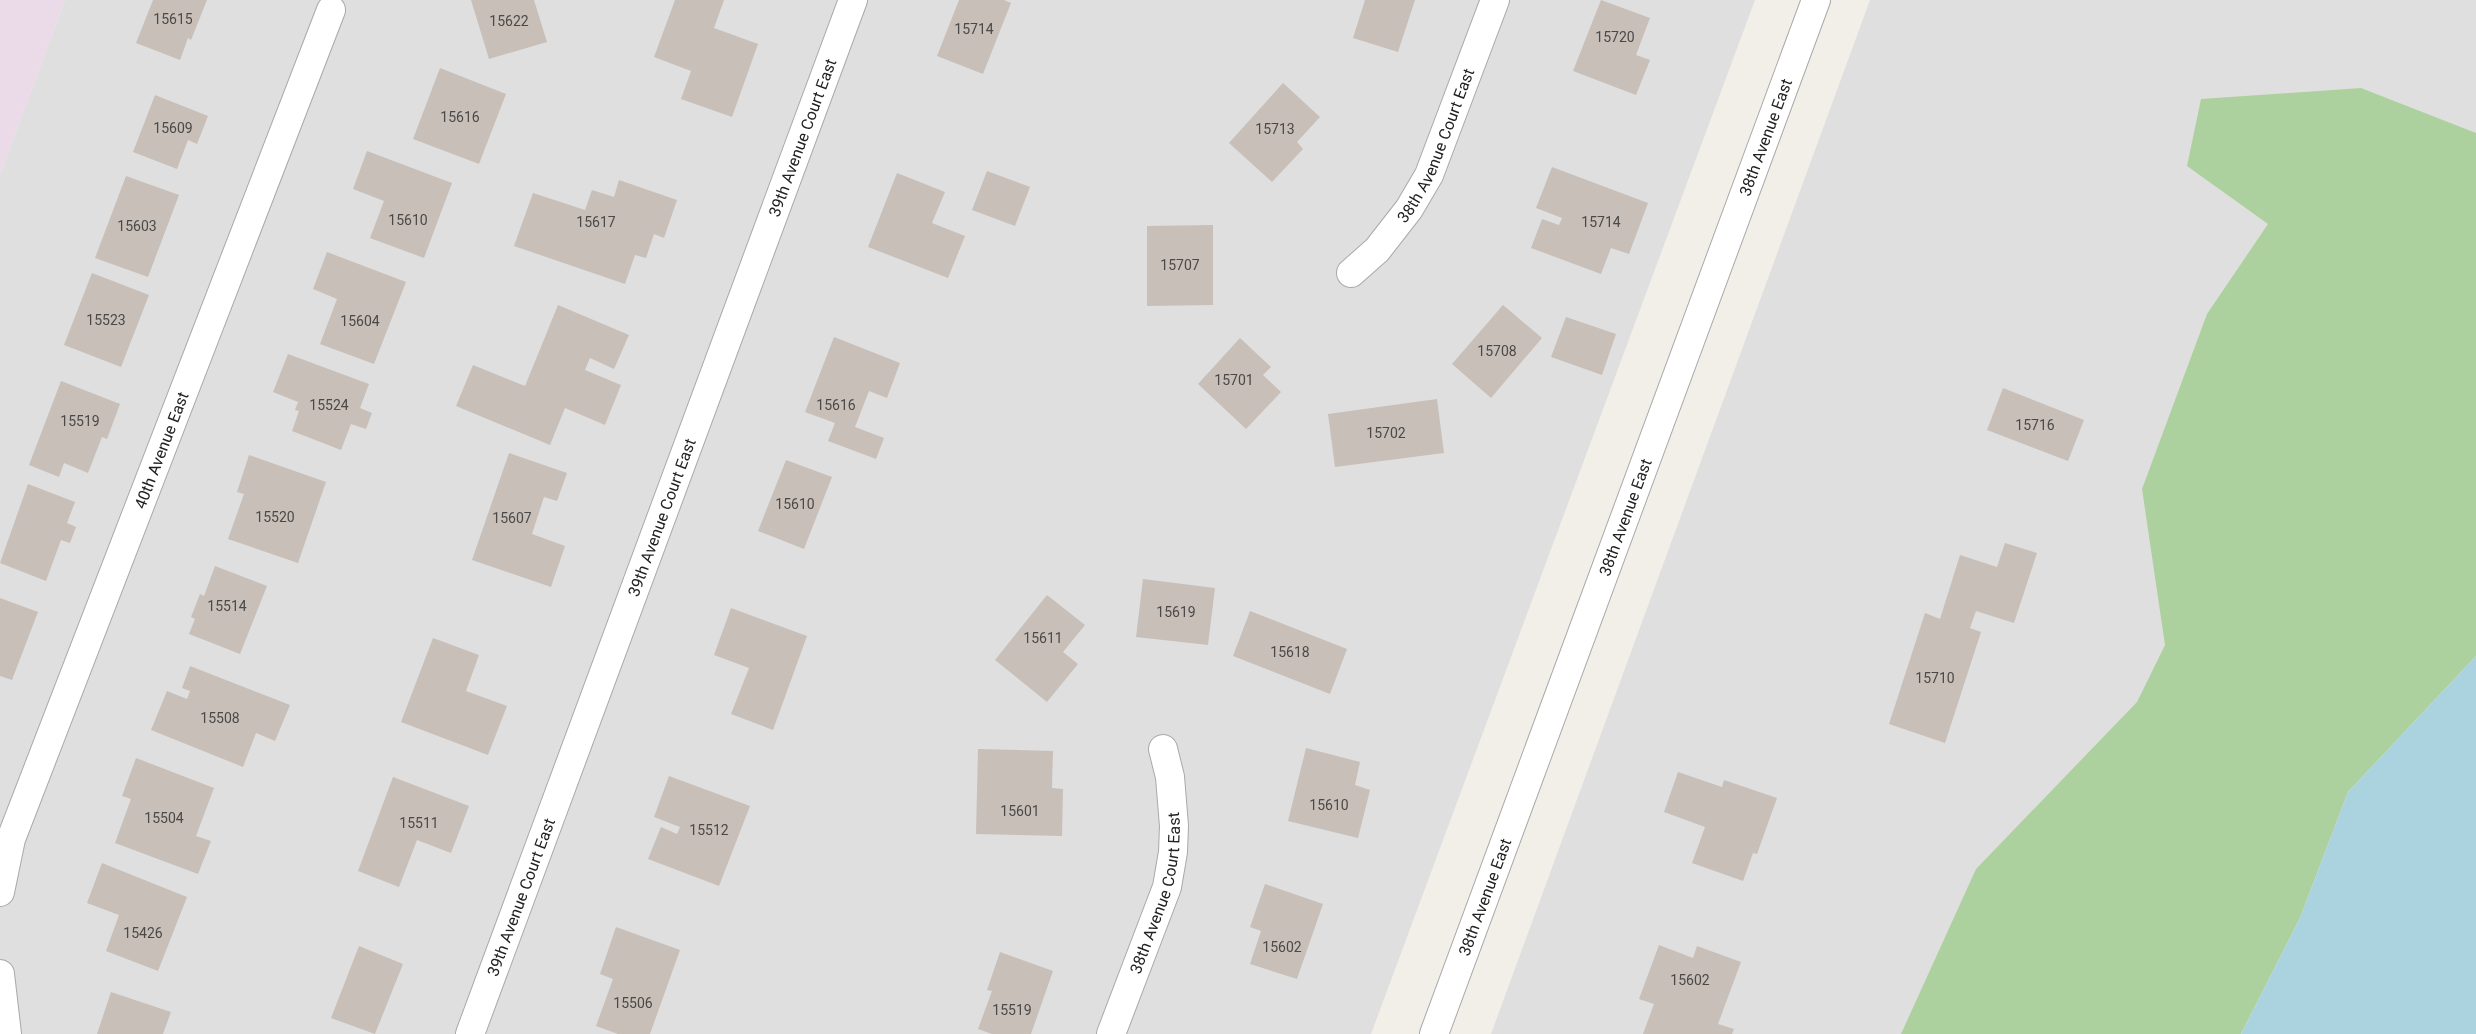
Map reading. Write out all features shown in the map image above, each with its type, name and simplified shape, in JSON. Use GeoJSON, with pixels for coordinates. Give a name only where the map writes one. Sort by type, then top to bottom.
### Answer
{"type":"FeatureCollection","features":[{"type":"Feature","properties":{"kind":"street","name":"39th Avenue Court East"},"geometry":{"type":"LineString","coordinates":[[470,1034],[852,0]]}},
{"type":"Feature","properties":{"kind":"street","name":"38th Avenue Court East"},"geometry":{"type":"LineString","coordinates":[[1351,273],[1377,250],[1409,209],[1429,175],[1495,0]]}},
{"type":"Feature","properties":{"kind":"street","name":"38th Avenue East"},"geometry":{"type":"LineString","coordinates":[[1434,1034],[1816,0]]}},
{"type":"Feature","properties":{"kind":"street","name":"40th Avenue East"},"geometry":{"type":"LineString","coordinates":[[0,892],[11,838],[331,10]]}},
{"type":"Feature","properties":{"kind":"street","name":"38th Avenue Court East"},"geometry":{"type":"LineString","coordinates":[[1111,1034],[1167,887],[1173,852],[1174,826],[1170,777],[1164,749]]}},
{"type":"Feature","properties":{"kind":"street"},"geometry":{"type":"LineString","coordinates":[[0,974],[7,1034]]}},
{"type":"Feature","properties":{"kind":"shaded area"},"geometry":{"type":"Polygon","coordinates":[[[0,0],[65,0],[0,175],[0,0]]]}},
{"type":"Feature","properties":{"kind":"shaded area"},"geometry":{"type":"Polygon","coordinates":[[[65,0],[1755,0],[1371,1034],[0,1034],[0,175],[65,0]]]}},
{"type":"Feature","properties":{"kind":"shaded area"},"geometry":{"type":"Polygon","coordinates":[[[1870,0],[2476,0],[2476,276],[2047,1034],[1491,1034],[1870,0]]]}},
{"type":"Feature","properties":{"kind":"green space"},"geometry":{"type":"Polygon","coordinates":[[[2361,88],[2476,133],[2476,656],[2348,792],[2300,918],[2241,1034],[1901,1034],[1976,869],[2137,702],[2165,645],[2142,489],[2207,314],[2268,224],[2187,166],[2201,99],[2361,88]]]}},
{"type":"Feature","properties":{"kind":"water"},"geometry":{"type":"Polygon","coordinates":[[[2476,656],[2476,1034],[2241,1034],[2300,918],[2348,792],[2476,656]]]}},
{"type":"Feature","properties":{"kind":"building"},"geometry":{"type":"Polygon","coordinates":[[[153,0],[207,0],[191,40],[188,38],[180,60],[136,43],[153,0]]]}},
{"type":"Feature","properties":{"kind":"building"},"geometry":{"type":"Polygon","coordinates":[[[471,0],[534,0],[547,42],[489,59],[471,0]]]}},
{"type":"Feature","properties":{"kind":"building"},"geometry":{"type":"Polygon","coordinates":[[[675,0],[724,0],[714,28],[758,44],[732,117],[681,99],[691,71],[654,57],[675,0]]]}},
{"type":"Feature","properties":{"kind":"building"},"geometry":{"type":"Polygon","coordinates":[[[959,0],[1004,0],[1011,3],[983,74],[937,56],[959,0]]]}},
{"type":"Feature","properties":{"kind":"building"},"geometry":{"type":"Polygon","coordinates":[[[1365,0],[1415,0],[1398,52],[1353,38],[1365,0]]]}},
{"type":"Feature","properties":{"kind":"building"},"geometry":{"type":"Polygon","coordinates":[[[1601,0],[1650,18],[1636,55],[1650,60],[1636,95],[1573,71],[1601,0]]]}},
{"type":"Feature","properties":{"kind":"building"},"geometry":{"type":"Polygon","coordinates":[[[440,68],[506,94],[479,164],[413,139],[440,68]]]}},
{"type":"Feature","properties":{"kind":"building"},"geometry":{"type":"Polygon","coordinates":[[[1283,83],[1320,117],[1297,142],[1303,149],[1272,182],[1229,143],[1283,83]]]}},
{"type":"Feature","properties":{"kind":"building"},"geometry":{"type":"Polygon","coordinates":[[[155,95],[208,116],[197,144],[188,140],[177,169],[133,152],[155,95]]]}},
{"type":"Feature","properties":{"kind":"building"},"geometry":{"type":"Polygon","coordinates":[[[367,151],[452,183],[424,258],[370,238],[384,201],[353,189],[367,151]]]}},
{"type":"Feature","properties":{"kind":"building"},"geometry":{"type":"Polygon","coordinates":[[[1552,167],[1648,203],[1629,254],[1611,248],[1601,274],[1531,248],[1542,219],[1559,225],[1562,218],[1536,208],[1552,167]]]}},
{"type":"Feature","properties":{"kind":"building"},"geometry":{"type":"Polygon","coordinates":[[[987,171],[1030,187],[1015,226],[972,210],[987,171]]]}},
{"type":"Feature","properties":{"kind":"building"},"geometry":{"type":"Polygon","coordinates":[[[897,173],[945,192],[932,223],[965,236],[948,278],[868,247],[897,173]]]}},
{"type":"Feature","properties":{"kind":"building"},"geometry":{"type":"Polygon","coordinates":[[[126,176],[179,195],[148,277],[95,258],[126,176]]]}},
{"type":"Feature","properties":{"kind":"building"},"geometry":{"type":"Polygon","coordinates":[[[619,180],[677,200],[664,238],[654,234],[646,258],[635,255],[625,284],[514,246],[533,193],[585,210],[592,190],[614,197],[619,180]]]}},
{"type":"Feature","properties":{"kind":"building"},"geometry":{"type":"Polygon","coordinates":[[[1213,225],[1213,305],[1147,306],[1147,226],[1213,225]]]}},
{"type":"Feature","properties":{"kind":"building"},"geometry":{"type":"Polygon","coordinates":[[[327,252],[406,282],[374,364],[320,344],[337,299],[313,289],[327,252]]]}},
{"type":"Feature","properties":{"kind":"building"},"geometry":{"type":"Polygon","coordinates":[[[92,273],[149,295],[121,367],[64,345],[92,273]]]}},
{"type":"Feature","properties":{"kind":"building"},"geometry":{"type":"Polygon","coordinates":[[[558,305],[629,335],[614,369],[590,358],[585,370],[621,385],[605,425],[565,408],[550,445],[456,406],[473,365],[525,386],[558,305]]]}},
{"type":"Feature","properties":{"kind":"building"},"geometry":{"type":"Polygon","coordinates":[[[1503,305],[1542,338],[1491,398],[1452,364],[1503,305]]]}},
{"type":"Feature","properties":{"kind":"building"},"geometry":{"type":"Polygon","coordinates":[[[1566,317],[1616,334],[1602,375],[1551,357],[1566,317]]]}},
{"type":"Feature","properties":{"kind":"building"},"geometry":{"type":"Polygon","coordinates":[[[834,337],[900,363],[887,398],[869,391],[855,427],[884,438],[876,459],[828,441],[835,423],[805,412],[834,337]]]}},
{"type":"Feature","properties":{"kind":"building"},"geometry":{"type":"Polygon","coordinates":[[[1240,338],[1271,367],[1263,375],[1281,392],[1246,429],[1198,384],[1240,338]]]}},
{"type":"Feature","properties":{"kind":"building"},"geometry":{"type":"Polygon","coordinates":[[[288,354],[369,384],[360,408],[372,413],[366,429],[351,424],[341,450],[292,431],[299,411],[295,410],[298,402],[273,392],[288,354]]]}},
{"type":"Feature","properties":{"kind":"building"},"geometry":{"type":"Polygon","coordinates":[[[61,381],[120,404],[107,439],[102,437],[88,473],[64,463],[59,477],[29,465],[61,381]]]}},
{"type":"Feature","properties":{"kind":"building"},"geometry":{"type":"Polygon","coordinates":[[[2003,388],[2084,420],[2068,461],[1987,430],[2003,388]]]}},
{"type":"Feature","properties":{"kind":"building"},"geometry":{"type":"Polygon","coordinates":[[[1437,399],[1444,453],[1335,467],[1328,414],[1437,399]]]}},
{"type":"Feature","properties":{"kind":"building"},"geometry":{"type":"Polygon","coordinates":[[[509,453],[567,473],[557,501],[544,497],[532,534],[565,546],[551,587],[472,560],[509,453]]]}},
{"type":"Feature","properties":{"kind":"building"},"geometry":{"type":"Polygon","coordinates":[[[249,455],[326,482],[298,563],[228,539],[244,494],[237,492],[249,455]]]}},
{"type":"Feature","properties":{"kind":"building"},"geometry":{"type":"Polygon","coordinates":[[[786,460],[832,477],[804,549],[758,531],[786,460]]]}},
{"type":"Feature","properties":{"kind":"building"},"geometry":{"type":"Polygon","coordinates":[[[28,484],[75,502],[67,523],[76,527],[70,543],[61,540],[46,581],[0,563],[28,484]]]}},
{"type":"Feature","properties":{"kind":"building"},"geometry":{"type":"Polygon","coordinates":[[[2005,543],[2037,553],[2014,623],[1976,611],[1970,628],[1981,632],[1945,743],[1889,724],[1925,613],[1940,619],[1960,555],[1997,567],[2005,543]]]}},
{"type":"Feature","properties":{"kind":"building"},"geometry":{"type":"Polygon","coordinates":[[[215,566],[267,586],[240,654],[189,634],[195,619],[191,617],[200,594],[204,596],[215,566]]]}},
{"type":"Feature","properties":{"kind":"building"},"geometry":{"type":"Polygon","coordinates":[[[1143,579],[1215,588],[1208,645],[1136,637],[1143,579]]]}},
{"type":"Feature","properties":{"kind":"building"},"geometry":{"type":"Polygon","coordinates":[[[1047,595],[1085,625],[1063,652],[1078,664],[1047,702],[995,660],[1047,595]]]}},
{"type":"Feature","properties":{"kind":"building"},"geometry":{"type":"Polygon","coordinates":[[[0,598],[38,612],[12,680],[0,676],[0,598]]]}},
{"type":"Feature","properties":{"kind":"building"},"geometry":{"type":"Polygon","coordinates":[[[731,608],[807,636],[773,730],[731,714],[749,668],[714,655],[731,608]]]}},
{"type":"Feature","properties":{"kind":"building"},"geometry":{"type":"Polygon","coordinates":[[[1250,611],[1347,649],[1330,694],[1233,656],[1250,611]]]}},
{"type":"Feature","properties":{"kind":"building"},"geometry":{"type":"Polygon","coordinates":[[[433,638],[479,655],[466,691],[507,706],[488,755],[401,722],[433,638]]]}},
{"type":"Feature","properties":{"kind":"building"},"geometry":{"type":"Polygon","coordinates":[[[190,666],[290,705],[275,741],[256,733],[243,767],[151,730],[167,691],[187,699],[190,691],[182,688],[190,666]]]}},
{"type":"Feature","properties":{"kind":"building"},"geometry":{"type":"Polygon","coordinates":[[[1306,748],[1360,762],[1355,785],[1370,790],[1358,838],[1288,821],[1306,748]]]}},
{"type":"Feature","properties":{"kind":"building"},"geometry":{"type":"Polygon","coordinates":[[[978,749],[1053,751],[1052,788],[1063,789],[1062,836],[976,834],[978,749]]]}},
{"type":"Feature","properties":{"kind":"building"},"geometry":{"type":"Polygon","coordinates":[[[136,758],[214,788],[196,836],[211,841],[198,874],[115,843],[131,799],[122,796],[136,758]]]}},
{"type":"Feature","properties":{"kind":"building"},"geometry":{"type":"Polygon","coordinates":[[[1678,772],[1722,787],[1724,780],[1777,798],[1757,854],[1753,853],[1743,881],[1692,863],[1705,827],[1664,812],[1678,772]]]}},
{"type":"Feature","properties":{"kind":"building"},"geometry":{"type":"Polygon","coordinates":[[[669,776],[750,806],[719,886],[648,859],[661,827],[677,834],[680,827],[654,817],[669,776]]]}},
{"type":"Feature","properties":{"kind":"building"},"geometry":{"type":"Polygon","coordinates":[[[393,777],[469,806],[451,853],[417,840],[399,887],[358,871],[393,777]]]}},
{"type":"Feature","properties":{"kind":"building"},"geometry":{"type":"Polygon","coordinates":[[[102,863],[187,897],[158,971],[106,951],[119,915],[87,903],[102,863]]]}},
{"type":"Feature","properties":{"kind":"building"},"geometry":{"type":"Polygon","coordinates":[[[1265,884],[1323,904],[1297,979],[1250,964],[1261,931],[1250,927],[1265,884]]]}},
{"type":"Feature","properties":{"kind":"building"},"geometry":{"type":"Polygon","coordinates":[[[616,927],[680,950],[650,1034],[618,1034],[596,1026],[613,979],[600,974],[616,927]]]}},
{"type":"Feature","properties":{"kind":"building"},"geometry":{"type":"Polygon","coordinates":[[[1659,945],[1693,958],[1697,946],[1741,962],[1718,1024],[1734,1029],[1732,1034],[1643,1034],[1654,1004],[1639,999],[1659,945]]]}},
{"type":"Feature","properties":{"kind":"building"},"geometry":{"type":"Polygon","coordinates":[[[359,946],[403,964],[375,1034],[331,1018],[359,946]]]}},
{"type":"Feature","properties":{"kind":"building"},"geometry":{"type":"Polygon","coordinates":[[[1000,952],[1053,971],[1031,1034],[992,1034],[978,1029],[992,991],[987,990],[1000,952]]]}},
{"type":"Feature","properties":{"kind":"building"},"geometry":{"type":"Polygon","coordinates":[[[111,992],[171,1012],[163,1034],[97,1034],[111,992]]]}}]}
